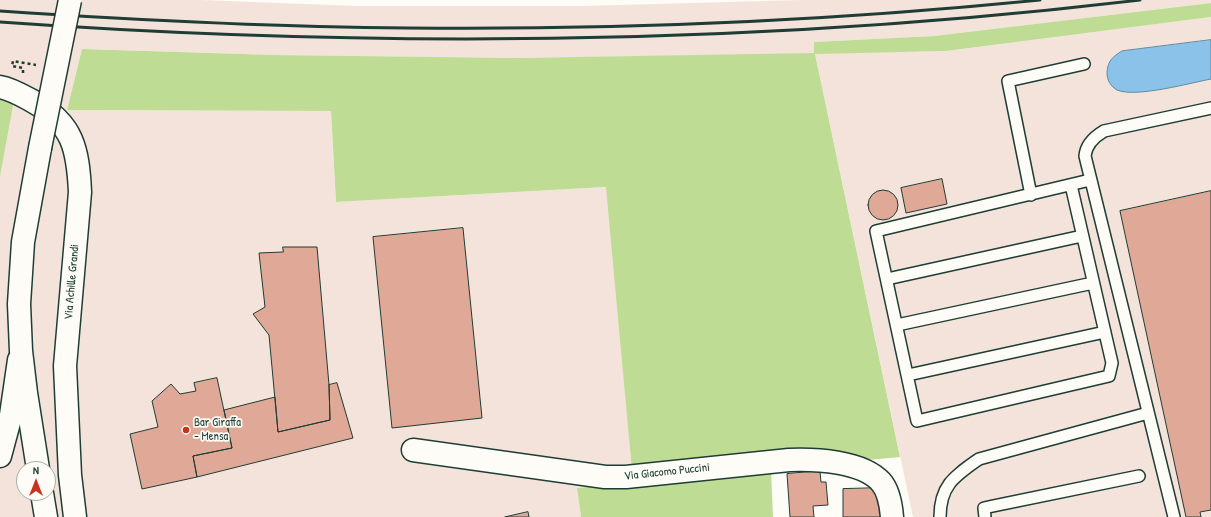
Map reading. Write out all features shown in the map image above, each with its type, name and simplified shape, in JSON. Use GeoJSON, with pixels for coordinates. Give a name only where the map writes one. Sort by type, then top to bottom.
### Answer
{"type":"FeatureCollection","features":[{"type":"Feature","properties":{"kind":"street"},"geometry":{"type":"LineString","coordinates":[[37,461],[21,351],[19,304],[23,242],[40,148],[70,0]]}},
{"type":"Feature","properties":{"kind":"street","name":"Via Achille Grandi"},"geometry":{"type":"LineString","coordinates":[[0,87],[22,96],[53,115],[64,126],[74,147],[79,166],[80,192],[65,366],[70,475],[75,517]]}},
{"type":"Feature","properties":{"kind":"street"},"geometry":{"type":"LineString","coordinates":[[0,456],[11,415],[21,351]]}},
{"type":"Feature","properties":{"kind":"street","name":"Via Giacomo Puccini"},"geometry":{"type":"LineString","coordinates":[[412,450],[605,477],[626,477],[789,460],[826,461],[856,468],[869,473],[881,482],[891,504],[892,517]]}},
{"type":"Feature","properties":{"kind":"street"},"geometry":{"type":"LineString","coordinates":[[43,501],[46,517]]}},
{"type":"Feature","properties":{"kind":"lane"},"geometry":{"type":"LineString","coordinates":[[1030,195],[1008,81],[1084,64]]}},
{"type":"Feature","properties":{"kind":"lane"},"geometry":{"type":"LineString","coordinates":[[1174,517],[1090,180],[1085,150],[1092,139],[1104,131],[1211,108]]}},
{"type":"Feature","properties":{"kind":"lane"},"geometry":{"type":"LineString","coordinates":[[1071,185],[1112,363],[1109,376],[917,421],[876,231],[1090,180]]}},
{"type":"Feature","properties":{"kind":"lane"},"geometry":{"type":"LineString","coordinates":[[887,279],[1082,236]]}},
{"type":"Feature","properties":{"kind":"lane"},"geometry":{"type":"LineString","coordinates":[[897,326],[1093,282]]}},
{"type":"Feature","properties":{"kind":"lane"},"geometry":{"type":"LineString","coordinates":[[908,375],[1105,332]]}},
{"type":"Feature","properties":{"kind":"lane"},"geometry":{"type":"LineString","coordinates":[[940,517],[940,504],[945,489],[957,475],[979,459],[1148,413]]}},
{"type":"Feature","properties":{"kind":"lane"},"geometry":{"type":"LineString","coordinates":[[986,517],[984,508],[1139,476]]}},
{"type":"Feature","properties":{"kind":"path"},"geometry":{"type":"LineString","coordinates":[[22,78],[23,68],[12,66],[13,61],[37,65]]}},
{"type":"Feature","properties":{"kind":"shaded area"},"geometry":{"type":"Polygon","coordinates":[[[0,0],[201,0],[356,6],[583,6],[800,0],[1211,0],[1211,3],[934,36],[814,42],[815,53],[946,51],[1211,17],[1211,517],[913,517],[815,54],[518,58],[275,55],[82,49],[67,110],[331,111],[336,202],[607,187],[633,482],[577,488],[581,517],[0,517],[0,0]]]}},
{"type":"Feature","properties":{"kind":"green space"},"geometry":{"type":"Polygon","coordinates":[[[1211,3],[1211,17],[946,51],[815,54],[900,457],[771,469],[773,517],[581,517],[577,488],[633,482],[606,187],[336,202],[331,111],[67,110],[82,49],[275,55],[518,58],[814,53],[814,42],[934,36],[1211,3]]]}},
{"type":"Feature","properties":{"kind":"green space"},"geometry":{"type":"Polygon","coordinates":[[[0,95],[14,100],[0,176],[0,95]]]}},
{"type":"Feature","properties":{"kind":"water"},"geometry":{"type":"Polygon","coordinates":[[[1211,40],[1211,79],[1163,89],[1137,92],[1117,90],[1112,87],[1108,80],[1108,65],[1113,57],[1122,51],[1211,40]]]}},
{"type":"Feature","properties":{"kind":"building"},"geometry":{"type":"Polygon","coordinates":[[[942,179],[947,204],[906,213],[901,188],[942,179]]]}},
{"type":"Feature","properties":{"kind":"building"},"geometry":{"type":"Polygon","coordinates":[[[883,190],[894,194],[898,205],[894,216],[883,220],[872,216],[868,205],[872,194],[883,190]]]}},
{"type":"Feature","properties":{"kind":"building"},"geometry":{"type":"Polygon","coordinates":[[[1211,191],[1211,510],[1200,512],[1201,517],[1186,517],[1120,211],[1211,191]]]}},
{"type":"Feature","properties":{"kind":"building"},"geometry":{"type":"Polygon","coordinates":[[[463,228],[482,418],[392,428],[373,237],[463,228]]]}},
{"type":"Feature","properties":{"kind":"building"},"geometry":{"type":"Polygon","coordinates":[[[283,247],[317,247],[329,385],[330,420],[278,432],[269,335],[253,314],[265,307],[259,253],[283,252],[283,247]]]}},
{"type":"Feature","properties":{"kind":"building","name":"Bar Giraffa - Mensa"},"geometry":{"type":"Polygon","coordinates":[[[217,378],[232,448],[193,456],[197,477],[142,489],[130,434],[158,427],[152,401],[171,384],[180,394],[196,391],[194,383],[217,378]]]}},
{"type":"Feature","properties":{"kind":"building"},"geometry":{"type":"Polygon","coordinates":[[[337,383],[353,438],[197,477],[193,456],[232,448],[224,410],[275,397],[278,432],[330,420],[329,385],[337,383]]]}},
{"type":"Feature","properties":{"kind":"building"},"geometry":{"type":"Polygon","coordinates":[[[820,471],[821,482],[826,482],[828,505],[813,506],[814,517],[790,517],[787,474],[820,471]]]}},
{"type":"Feature","properties":{"kind":"building"},"geometry":{"type":"Polygon","coordinates":[[[882,488],[882,517],[843,517],[843,489],[882,488]]]}},
{"type":"Feature","properties":{"kind":"building"},"geometry":{"type":"Polygon","coordinates":[[[528,512],[529,517],[505,517],[528,512]]]}},
{"type":"Feature","properties":{"kind":"railway"},"geometry":{"type":"LineString","coordinates":[[0,11],[255,25],[487,28],[645,26],[724,23],[882,14],[1040,0]]}},
{"type":"Feature","properties":{"kind":"railway"},"geometry":{"type":"LineString","coordinates":[[0,22],[142,31],[285,36],[428,39],[570,38],[713,34],[856,26],[998,15],[1140,0]]}},
{"type":"Feature","properties":{"kind":"place","name":"Bar Giraffa - Mensa"},"geometry":{"type":"Point","coordinates":[186,430]}}]}
